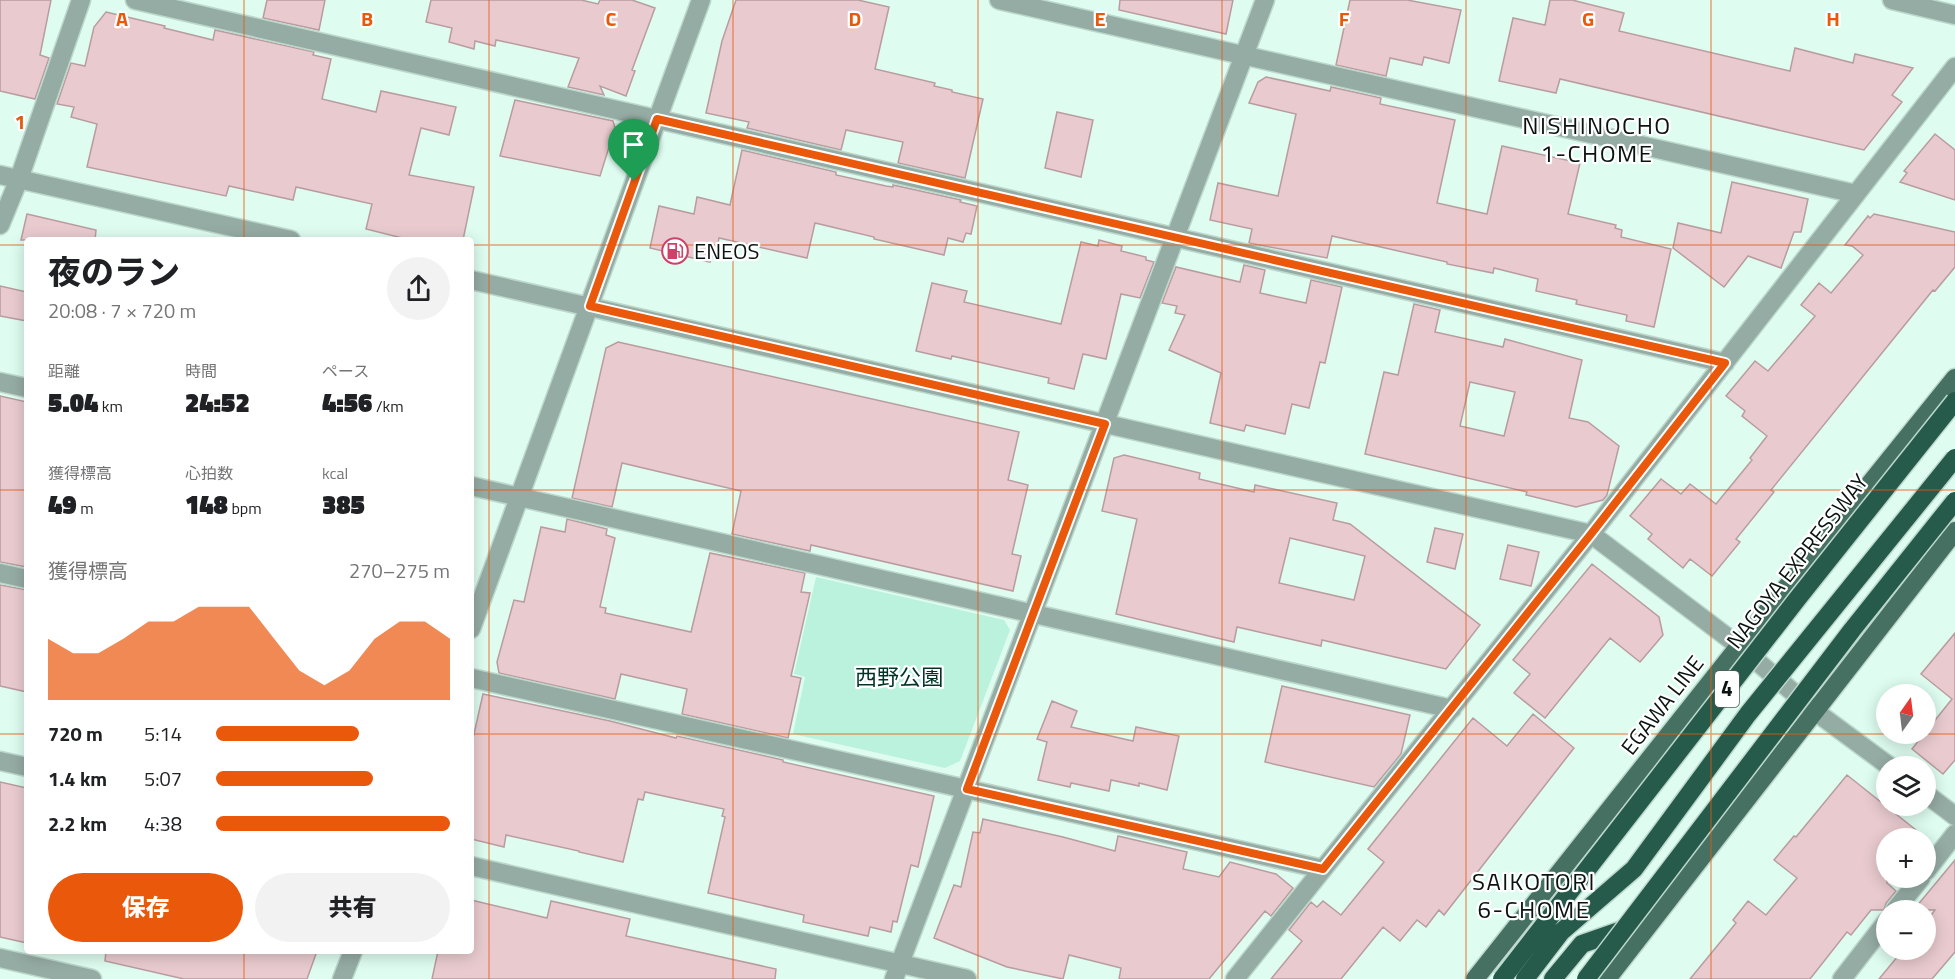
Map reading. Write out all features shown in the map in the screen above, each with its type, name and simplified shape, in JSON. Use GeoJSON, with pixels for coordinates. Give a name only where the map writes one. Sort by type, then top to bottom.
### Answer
{"type":"FeatureCollection","features":[{"type":"Feature","properties":{"kind":"highway","name":"NAGOYA EXPRESSWAY"},"geometry":{"type":"LineString","coordinates":[[1502,979],[1784,616],[1955,401]]}},
{"type":"Feature","properties":{"kind":"highway"},"geometry":{"type":"LineString","coordinates":[[1525,979],[1562,932],[1635,869],[1748,714],[1955,458]]}},
{"type":"Feature","properties":{"kind":"highway"},"geometry":{"type":"LineString","coordinates":[[1586,979],[1852,630],[1955,501]]}},
{"type":"Feature","properties":{"kind":"highway"},"geometry":{"type":"LineString","coordinates":[[1553,979],[1582,944],[1625,929]]}},
{"type":"Feature","properties":{"kind":"main road","name":"EGAWA LINE"},"geometry":{"type":"LineString","coordinates":[[1475,979],[1955,378]]}},
{"type":"Feature","properties":{"kind":"main road"},"geometry":{"type":"LineString","coordinates":[[1607,979],[1955,531]]}},
{"type":"Feature","properties":{"kind":"street"},"geometry":{"type":"LineString","coordinates":[[0,225],[19,179],[81,0]]}},
{"type":"Feature","properties":{"kind":"street"},"geometry":{"type":"LineString","coordinates":[[135,0],[1725,363]]}},
{"type":"Feature","properties":{"kind":"street"},"geometry":{"type":"LineString","coordinates":[[474,621],[701,0]]}},
{"type":"Feature","properties":{"kind":"street"},"geometry":{"type":"LineString","coordinates":[[999,0],[1856,194]]}},
{"type":"Feature","properties":{"kind":"street"},"geometry":{"type":"LineString","coordinates":[[897,971],[1265,0]]}},
{"type":"Feature","properties":{"kind":"street"},"geometry":{"type":"LineString","coordinates":[[1892,0],[1955,15]]}},
{"type":"Feature","properties":{"kind":"street"},"geometry":{"type":"LineString","coordinates":[[1235,979],[1591,534],[1955,67]]}},
{"type":"Feature","properties":{"kind":"street"},"geometry":{"type":"LineString","coordinates":[[0,175],[278,237]]}},
{"type":"Feature","properties":{"kind":"street"},"geometry":{"type":"LineString","coordinates":[[474,281],[1591,534],[1739,646],[1816,712],[1876,756]]}},
{"type":"Feature","properties":{"kind":"street"},"geometry":{"type":"LineString","coordinates":[[0,382],[24,387]]}},
{"type":"Feature","properties":{"kind":"street"},"geometry":{"type":"LineString","coordinates":[[474,487],[1452,709]]}},
{"type":"Feature","properties":{"kind":"street"},"geometry":{"type":"LineString","coordinates":[[0,573],[24,578]]}},
{"type":"Feature","properties":{"kind":"street"},"geometry":{"type":"LineString","coordinates":[[474,679],[1323,869]]}},
{"type":"Feature","properties":{"kind":"street"},"geometry":{"type":"LineString","coordinates":[[0,761],[24,766]]}},
{"type":"Feature","properties":{"kind":"street"},"geometry":{"type":"LineString","coordinates":[[1936,802],[1955,816]]}},
{"type":"Feature","properties":{"kind":"street"},"geometry":{"type":"LineString","coordinates":[[1936,858],[1955,834]]}},
{"type":"Feature","properties":{"kind":"street"},"geometry":{"type":"LineString","coordinates":[[474,867],[897,971],[967,979]]}},
{"type":"Feature","properties":{"kind":"street"},"geometry":{"type":"LineString","coordinates":[[1904,900],[1913,888]]}},
{"type":"Feature","properties":{"kind":"street"},"geometry":{"type":"LineString","coordinates":[[1842,979],[1876,935]]}},
{"type":"Feature","properties":{"kind":"street"},"geometry":{"type":"LineString","coordinates":[[342,979],[352,954]]}},
{"type":"Feature","properties":{"kind":"street"},"geometry":{"type":"LineString","coordinates":[[0,958],[92,979]]}},
{"type":"Feature","properties":{"kind":"green space","name":"西野公園"},"geometry":{"type":"Polygon","coordinates":[[[816,577],[1004,620],[1010,630],[960,761],[945,768],[793,734],[805,677],[794,674],[816,577]]]}},
{"type":"Feature","properties":{"kind":"building"},"geometry":{"type":"Polygon","coordinates":[[[0,0],[51,0],[40,55],[49,58],[35,99],[0,91],[0,0]]]}},
{"type":"Feature","properties":{"kind":"building"},"geometry":{"type":"Polygon","coordinates":[[[267,0],[325,0],[319,30],[263,18],[267,0]]]}},
{"type":"Feature","properties":{"kind":"building"},"geometry":{"type":"Polygon","coordinates":[[[431,0],[581,0],[598,4],[600,0],[632,0],[655,8],[632,70],[635,71],[626,96],[600,86],[604,95],[568,87],[579,58],[496,40],[495,46],[475,41],[474,49],[449,42],[452,28],[426,22],[431,0]]]}},
{"type":"Feature","properties":{"kind":"building"},"geometry":{"type":"Polygon","coordinates":[[[736,0],[858,0],[889,7],[875,69],[935,83],[934,86],[952,90],[952,92],[983,99],[965,178],[898,163],[903,142],[846,130],[841,150],[747,128],[749,122],[706,113],[722,41],[736,0]]]}},
{"type":"Feature","properties":{"kind":"building"},"geometry":{"type":"Polygon","coordinates":[[[1120,0],[1233,0],[1226,34],[1119,10],[1120,0]]]}},
{"type":"Feature","properties":{"kind":"building"},"geometry":{"type":"Polygon","coordinates":[[[1350,0],[1407,0],[1461,10],[1449,63],[1424,57],[1422,65],[1390,58],[1386,76],[1336,65],[1350,0]]]}},
{"type":"Feature","properties":{"kind":"building"},"geometry":{"type":"Polygon","coordinates":[[[1550,0],[1572,0],[1624,13],[1619,31],[1790,71],[1795,48],[1853,63],[1855,54],[1913,68],[1892,95],[1902,102],[1864,150],[1560,79],[1556,93],[1499,81],[1513,18],[1545,25],[1550,0]]]}},
{"type":"Feature","properties":{"kind":"building"},"geometry":{"type":"Polygon","coordinates":[[[106,12],[213,40],[215,30],[314,52],[313,55],[331,59],[322,99],[376,112],[381,91],[456,107],[449,135],[421,128],[409,175],[474,187],[464,237],[398,237],[366,229],[372,204],[296,187],[293,200],[229,186],[226,196],[87,167],[97,124],[71,117],[74,107],[57,104],[71,63],[85,66],[94,27],[106,12]]]}},
{"type":"Feature","properties":{"kind":"building"},"geometry":{"type":"Polygon","coordinates":[[[1266,77],[1330,91],[1331,87],[1381,98],[1380,104],[1455,120],[1437,203],[1487,214],[1502,146],[1580,163],[1568,214],[1616,225],[1615,228],[1622,230],[1621,237],[1671,249],[1654,327],[1626,321],[1627,315],[1576,304],[1577,300],[1536,291],[1538,279],[1494,268],[1493,273],[1447,264],[1447,262],[1332,236],[1327,258],[1249,243],[1252,229],[1210,220],[1218,183],[1278,196],[1296,114],[1249,103],[1258,82],[1266,77]]]}},
{"type":"Feature","properties":{"kind":"building"},"geometry":{"type":"Polygon","coordinates":[[[515,100],[613,121],[615,128],[600,176],[500,156],[515,100]]]}},
{"type":"Feature","properties":{"kind":"building"},"geometry":{"type":"Polygon","coordinates":[[[1057,112],[1093,120],[1081,177],[1045,168],[1057,112]]]}},
{"type":"Feature","properties":{"kind":"building"},"geometry":{"type":"Polygon","coordinates":[[[1935,134],[1955,150],[1955,200],[1900,182],[1907,173],[1904,171],[1935,134]]]}},
{"type":"Feature","properties":{"kind":"building"},"geometry":{"type":"Polygon","coordinates":[[[742,150],[836,172],[836,175],[961,200],[960,202],[977,206],[971,234],[966,233],[963,242],[948,238],[944,255],[815,223],[807,258],[719,238],[716,253],[713,252],[710,262],[650,248],[659,206],[694,214],[697,197],[730,205],[742,150]]]}},
{"type":"Feature","properties":{"kind":"building"},"geometry":{"type":"Polygon","coordinates":[[[1732,182],[1808,199],[1801,232],[1794,232],[1781,268],[1748,256],[1724,287],[1673,248],[1678,223],[1721,233],[1732,182]]]}},
{"type":"Feature","properties":{"kind":"building"},"geometry":{"type":"Polygon","coordinates":[[[27,214],[96,230],[95,237],[24,237],[24,240],[21,240],[27,214]]]}},
{"type":"Feature","properties":{"kind":"building"},"geometry":{"type":"Polygon","coordinates":[[[1874,214],[1955,232],[1955,267],[1935,291],[1933,290],[1771,490],[1774,492],[1736,539],[1740,542],[1712,576],[1690,559],[1683,568],[1648,539],[1652,534],[1630,516],[1661,479],[1681,494],[1690,484],[1716,504],[1752,460],[1750,458],[1767,436],[1742,416],[1745,411],[1726,396],[1755,361],[1768,371],[1815,316],[1801,305],[1819,283],[1831,293],[1863,255],[1852,246],[1845,245],[1868,216],[1870,218],[1874,214]]]}},
{"type":"Feature","properties":{"kind":"building"},"geometry":{"type":"Polygon","coordinates":[[[1099,240],[1122,246],[1121,251],[1146,257],[1146,260],[1154,262],[1140,298],[1121,294],[1106,359],[1083,354],[1074,389],[1048,383],[1049,378],[952,356],[951,359],[916,351],[932,283],[967,291],[964,302],[1061,324],[1081,242],[1098,246],[1099,240]]]}},
{"type":"Feature","properties":{"kind":"building"},"geometry":{"type":"Polygon","coordinates":[[[1244,265],[1265,270],[1260,293],[1306,303],[1311,280],[1342,287],[1325,363],[1320,362],[1309,408],[1292,404],[1285,434],[1246,425],[1244,431],[1210,423],[1221,373],[1169,350],[1185,315],[1175,313],[1177,306],[1162,303],[1176,267],[1240,282],[1244,265]]]}},
{"type":"Feature","properties":{"kind":"building"},"geometry":{"type":"Polygon","coordinates":[[[0,286],[24,291],[24,320],[0,316],[0,286]]]}},
{"type":"Feature","properties":{"kind":"building"},"geometry":{"type":"Polygon","coordinates":[[[1414,304],[1440,310],[1435,332],[1503,347],[1505,339],[1582,360],[1569,418],[1588,422],[1619,446],[1607,495],[1603,500],[1576,507],[1526,495],[1527,492],[1365,454],[1384,372],[1398,375],[1414,304]],[[1470,382],[1460,426],[1504,436],[1515,392],[1470,382]]]}},
{"type":"Feature","properties":{"kind":"building"},"geometry":{"type":"Polygon","coordinates":[[[618,342],[1019,432],[1008,480],[1028,485],[1012,554],[1021,556],[1013,591],[811,545],[810,551],[732,534],[741,491],[622,463],[612,507],[572,498],[606,348],[618,342]]]}},
{"type":"Feature","properties":{"kind":"building"},"geometry":{"type":"Polygon","coordinates":[[[0,396],[24,401],[24,566],[0,562],[0,396]]]}},
{"type":"Feature","properties":{"kind":"building"},"geometry":{"type":"Polygon","coordinates":[[[1124,455],[1200,473],[1199,479],[1254,492],[1255,485],[1337,503],[1333,520],[1350,524],[1480,625],[1446,669],[1322,640],[1321,646],[1237,627],[1234,642],[1116,614],[1137,519],[1102,511],[1114,458],[1124,455]],[[1290,538],[1279,583],[1354,600],[1365,556],[1290,538]]]}},
{"type":"Feature","properties":{"kind":"building"},"geometry":{"type":"Polygon","coordinates":[[[567,519],[607,529],[606,535],[615,538],[600,607],[606,608],[605,613],[691,632],[710,553],[805,573],[801,592],[810,593],[791,676],[801,678],[788,738],[682,714],[687,689],[621,674],[615,699],[499,673],[497,662],[514,600],[524,602],[541,527],[565,532],[567,519]]]}},
{"type":"Feature","properties":{"kind":"building"},"geometry":{"type":"Polygon","coordinates":[[[1435,528],[1463,534],[1455,569],[1427,562],[1435,528]]]}},
{"type":"Feature","properties":{"kind":"building"},"geometry":{"type":"Polygon","coordinates":[[[1508,545],[1539,552],[1531,586],[1500,579],[1508,545]]]}},
{"type":"Feature","properties":{"kind":"building"},"geometry":{"type":"Polygon","coordinates":[[[1592,564],[1659,617],[1663,635],[1640,662],[1610,638],[1545,718],[1514,693],[1530,674],[1513,660],[1592,564]]]}},
{"type":"Feature","properties":{"kind":"building"},"geometry":{"type":"Polygon","coordinates":[[[0,585],[24,589],[24,691],[0,686],[0,585]]]}},
{"type":"Feature","properties":{"kind":"building"},"geometry":{"type":"Polygon","coordinates":[[[1955,633],[1955,760],[1943,774],[1936,768],[1936,756],[1921,756],[1912,749],[1916,744],[1936,744],[1936,719],[1952,699],[1921,674],[1955,633]]]}},
{"type":"Feature","properties":{"kind":"building"},"geometry":{"type":"Polygon","coordinates":[[[1282,686],[1410,715],[1401,754],[1374,787],[1265,762],[1282,686]]]}},
{"type":"Feature","properties":{"kind":"building"},"geometry":{"type":"Polygon","coordinates":[[[483,694],[610,721],[676,738],[677,736],[934,796],[918,867],[911,865],[897,922],[893,921],[891,932],[870,927],[868,936],[803,922],[804,915],[708,893],[725,817],[722,816],[724,809],[645,792],[643,800],[638,799],[623,862],[506,835],[504,847],[474,840],[474,734],[483,694]]]}},
{"type":"Feature","properties":{"kind":"building"},"geometry":{"type":"Polygon","coordinates":[[[1052,701],[1077,711],[1071,727],[1133,741],[1136,727],[1179,736],[1167,790],[1139,783],[1139,786],[1111,780],[1109,791],[1071,783],[1070,787],[1038,780],[1047,742],[1037,739],[1052,701]]]}},
{"type":"Feature","properties":{"kind":"building"},"geometry":{"type":"Polygon","coordinates":[[[1533,714],[1574,748],[1444,915],[1439,910],[1426,927],[1417,920],[1400,941],[1383,927],[1341,979],[1271,979],[1302,941],[1289,930],[1311,902],[1317,907],[1323,901],[1341,915],[1384,862],[1368,849],[1473,718],[1507,746],[1533,714]]]}},
{"type":"Feature","properties":{"kind":"building"},"geometry":{"type":"Polygon","coordinates":[[[1847,775],[1876,798],[1876,816],[1898,816],[1913,828],[1876,828],[1876,888],[1893,888],[1896,891],[1888,900],[1876,900],[1876,910],[1871,910],[1851,935],[1847,932],[1810,979],[1690,979],[1736,923],[1733,920],[1748,901],[1766,915],[1797,878],[1774,860],[1794,836],[1796,837],[1847,775]]]}},
{"type":"Feature","properties":{"kind":"building"},"geometry":{"type":"Polygon","coordinates":[[[0,782],[24,787],[24,942],[0,937],[0,782]]]}},
{"type":"Feature","properties":{"kind":"building"},"geometry":{"type":"Polygon","coordinates":[[[983,819],[1115,851],[1118,836],[1187,852],[1183,869],[1219,877],[1230,862],[1276,874],[1293,888],[1271,916],[1265,911],[1209,979],[1119,979],[1121,968],[1069,955],[1063,979],[1007,967],[934,938],[954,885],[961,887],[973,832],[980,833],[983,819]]]}},
{"type":"Feature","properties":{"kind":"building"},"geometry":{"type":"Polygon","coordinates":[[[1955,860],[1955,952],[1932,979],[1879,979],[1895,960],[1936,960],[1936,900],[1922,900],[1932,888],[1936,888],[1936,883],[1955,860]]]}},
{"type":"Feature","properties":{"kind":"building"},"geometry":{"type":"Polygon","coordinates":[[[474,901],[547,918],[551,901],[630,919],[626,936],[776,969],[775,979],[432,979],[437,954],[474,954],[474,901]]]}},
{"type":"Feature","properties":{"kind":"building"},"geometry":{"type":"Polygon","coordinates":[[[106,954],[316,954],[307,979],[184,979],[105,961],[106,954]]]}},
{"type":"Feature","properties":{"kind":"place","name":"ENEOS"},"geometry":{"type":"Point","coordinates":[675,251]}},
{"type":"Feature","properties":{"kind":"district","name":"NISHINOCHO 1-CHOME"},"geometry":{"type":"Point","coordinates":[1597,140]}},
{"type":"Feature","properties":{"kind":"district","name":"SAIKOTORI 6-CHOME"},"geometry":{"type":"Point","coordinates":[1534,896]}},
{"type":"Feature","properties":{"kind":"route"},"geometry":{"type":"LineString","coordinates":[[657,119],[1725,363],[1323,869],[967,789],[1105,424],[590,306],[634,181],[657,119]]}}]}
